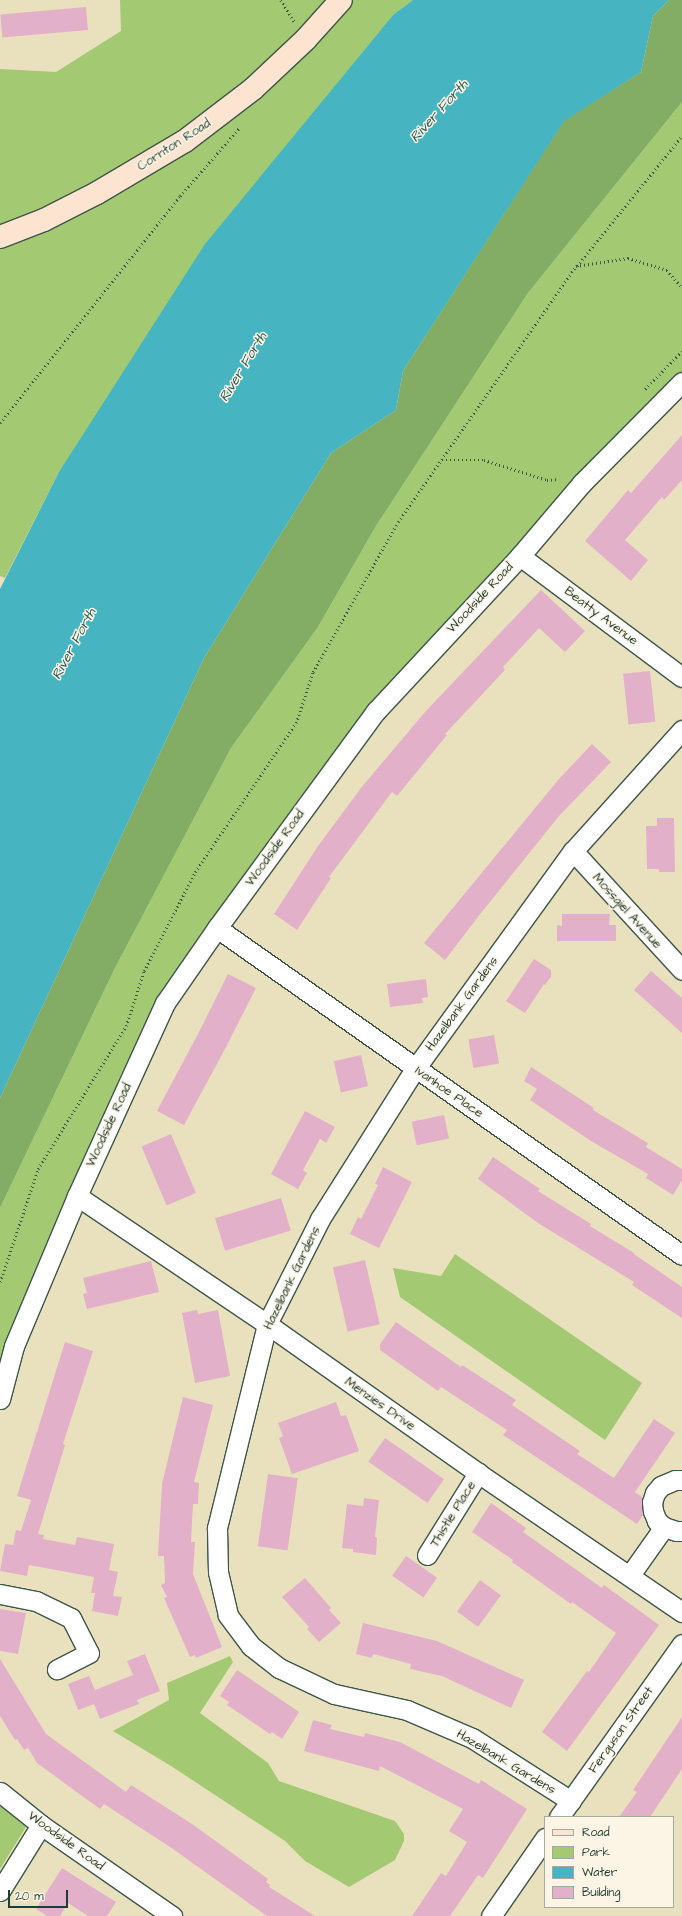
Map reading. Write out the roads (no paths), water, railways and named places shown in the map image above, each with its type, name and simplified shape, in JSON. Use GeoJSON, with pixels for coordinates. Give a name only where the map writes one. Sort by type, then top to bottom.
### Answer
{"type":"FeatureCollection","features":[{"type":"Feature","properties":{"kind":"main road","name":"Cornton Road"},"geometry":{"type":"LineString","coordinates":[[0,237],[44,220],[97,193],[185,141],[253,89],[306,39],[341,0]]}},
{"type":"Feature","properties":{"kind":"street","name":"Woodside Road"},"geometry":{"type":"LineString","coordinates":[[0,1399],[14,1346],[77,1196],[165,1003],[217,928],[376,711],[520,556],[582,482],[682,382]]}},
{"type":"Feature","properties":{"kind":"street","name":"Beatty Avenue"},"geometry":{"type":"LineString","coordinates":[[520,556],[682,677]]}},
{"type":"Feature","properties":{"kind":"street","name":"Hazelbank Gardens"},"geometry":{"type":"LineString","coordinates":[[571,1801],[472,1738],[407,1710],[334,1694],[279,1668],[251,1646],[228,1615],[218,1572],[217,1528],[267,1324],[320,1219],[416,1069],[573,851],[682,730]]}},
{"type":"Feature","properties":{"kind":"street","name":"Mossgiel Avenue"},"geometry":{"type":"LineString","coordinates":[[573,851],[682,970]]}},
{"type":"Feature","properties":{"kind":"street","name":"Ivanhoe Place"},"geometry":{"type":"LineString","coordinates":[[217,928],[682,1255]]}},
{"type":"Feature","properties":{"kind":"street","name":"Menzies Drive"},"geometry":{"type":"LineString","coordinates":[[77,1196],[267,1324],[478,1473],[630,1575],[682,1612]]}},
{"type":"Feature","properties":{"kind":"street","name":"Thistle Place"},"geometry":{"type":"LineString","coordinates":[[427,1555],[478,1473]]}},
{"type":"Feature","properties":{"kind":"street"},"geometry":{"type":"LineString","coordinates":[[682,1480],[666,1482],[655,1493],[652,1502],[653,1511],[657,1521],[664,1527],[676,1531],[682,1530]]}},
{"type":"Feature","properties":{"kind":"street"},"geometry":{"type":"LineString","coordinates":[[630,1575],[664,1527]]}},
{"type":"Feature","properties":{"kind":"street"},"geometry":{"type":"LineString","coordinates":[[0,1594],[36,1601],[71,1618],[89,1653],[57,1669]]}},
{"type":"Feature","properties":{"kind":"street","name":"Ferguson Street"},"geometry":{"type":"LineString","coordinates":[[560,1816],[682,1644]]}},
{"type":"Feature","properties":{"kind":"street","name":"Woodside Road"},"geometry":{"type":"LineString","coordinates":[[0,1792],[41,1825],[172,1916]]}},
{"type":"Feature","properties":{"kind":"street"},"geometry":{"type":"LineString","coordinates":[[0,1891],[41,1825]]}},
{"type":"Feature","properties":{"kind":"street"},"geometry":{"type":"LineString","coordinates":[[491,1916],[544,1839]]}},
{"type":"Feature","properties":{"kind":"water","name":"River Forth"},"geometry":{"type":"Polygon","coordinates":[[[413,0],[669,0],[653,16],[641,72],[564,121],[403,371],[396,410],[331,453],[204,658],[0,1098],[0,589],[59,472],[205,244],[394,14],[413,0]]]}}]}
